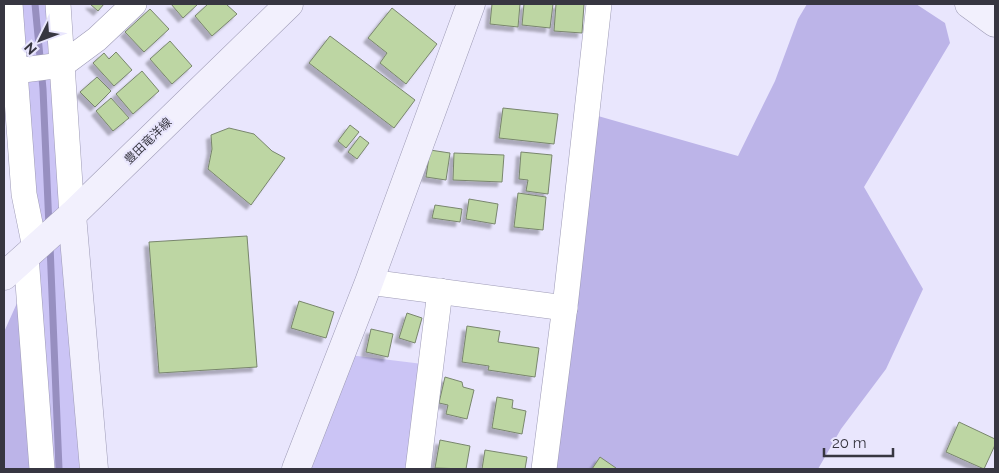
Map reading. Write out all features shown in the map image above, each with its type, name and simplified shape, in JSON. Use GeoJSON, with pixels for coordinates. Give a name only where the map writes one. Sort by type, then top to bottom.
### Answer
{"type":"FeatureCollection","features":[{"type":"Feature","properties":{"kind":"street"},"geometry":{"type":"LineString","coordinates":[[10,4],[24,194],[31,252],[42,469]]}},
{"type":"Feature","properties":{"kind":"street"},"geometry":{"type":"LineString","coordinates":[[58,4],[72,215],[94,469]]}},
{"type":"Feature","properties":{"kind":"street"},"geometry":{"type":"LineString","coordinates":[[15,71],[62,65],[97,39],[134,4]]}},
{"type":"Feature","properties":{"kind":"street","name":"豊田竜洋線"},"geometry":{"type":"LineString","coordinates":[[4,276],[72,215],[289,4]]}},
{"type":"Feature","properties":{"kind":"street"},"geometry":{"type":"LineString","coordinates":[[302,468],[471,4]]}},
{"type":"Feature","properties":{"kind":"street"},"geometry":{"type":"LineString","coordinates":[[544,469],[565,308],[599,4]]}},
{"type":"Feature","properties":{"kind":"street"},"geometry":{"type":"LineString","coordinates":[[369,282],[565,308]]}},
{"type":"Feature","properties":{"kind":"street"},"geometry":{"type":"LineString","coordinates":[[418,469],[440,291]]}},
{"type":"Feature","properties":{"kind":"shaded area"},"geometry":{"type":"Polygon","coordinates":[[[10,4],[54,4],[86,469],[42,469],[10,4]]]}},
{"type":"Feature","properties":{"kind":"shaded area"},"geometry":{"type":"Polygon","coordinates":[[[807,4],[916,4],[945,23],[950,43],[864,187],[923,289],[886,369],[841,429],[818,469],[544,469],[598,116],[738,156],[775,81],[798,19],[807,4]]]}},
{"type":"Feature","properties":{"kind":"shaded area"},"geometry":{"type":"Polygon","coordinates":[[[17,303],[35,379],[42,469],[4,469],[4,332],[17,303]]]}},
{"type":"Feature","properties":{"kind":"shaded area"},"geometry":{"type":"Polygon","coordinates":[[[341,354],[431,365],[411,469],[312,469],[297,467],[341,354]]]}},
{"type":"Feature","properties":{"kind":"building"},"geometry":{"type":"Polygon","coordinates":[[[90,4],[104,4],[98,11],[90,4]]]}},
{"type":"Feature","properties":{"kind":"building"},"geometry":{"type":"Polygon","coordinates":[[[171,4],[198,4],[183,18],[171,4]]]}},
{"type":"Feature","properties":{"kind":"building"},"geometry":{"type":"Polygon","coordinates":[[[208,4],[226,4],[237,14],[212,36],[195,16],[208,4]]]}},
{"type":"Feature","properties":{"kind":"building"},"geometry":{"type":"Polygon","coordinates":[[[492,4],[520,4],[518,27],[490,24],[492,4]]]}},
{"type":"Feature","properties":{"kind":"building"},"geometry":{"type":"Polygon","coordinates":[[[524,4],[553,4],[550,28],[522,25],[524,4]]]}},
{"type":"Feature","properties":{"kind":"building"},"geometry":{"type":"Polygon","coordinates":[[[556,4],[584,4],[582,33],[554,31],[556,4]]]}},
{"type":"Feature","properties":{"kind":"building"},"geometry":{"type":"Polygon","coordinates":[[[392,8],[437,44],[406,84],[380,63],[387,53],[368,38],[392,8]]]}},
{"type":"Feature","properties":{"kind":"building"},"geometry":{"type":"Polygon","coordinates":[[[150,9],[169,29],[144,52],[125,32],[150,9]]]}},
{"type":"Feature","properties":{"kind":"building"},"geometry":{"type":"Polygon","coordinates":[[[330,36],[415,100],[394,128],[309,63],[330,36]]]}},
{"type":"Feature","properties":{"kind":"building"},"geometry":{"type":"Polygon","coordinates":[[[170,41],[192,66],[172,84],[150,59],[170,41]]]}},
{"type":"Feature","properties":{"kind":"building"},"geometry":{"type":"Polygon","coordinates":[[[116,52],[132,70],[114,86],[93,63],[104,53],[109,59],[116,52]]]}},
{"type":"Feature","properties":{"kind":"building"},"geometry":{"type":"Polygon","coordinates":[[[142,71],[159,91],[133,114],[116,94],[142,71]]]}},
{"type":"Feature","properties":{"kind":"building"},"geometry":{"type":"Polygon","coordinates":[[[97,77],[111,91],[95,107],[80,92],[97,77]]]}},
{"type":"Feature","properties":{"kind":"building"},"geometry":{"type":"Polygon","coordinates":[[[111,98],[129,118],[113,131],[96,111],[111,98]]]}},
{"type":"Feature","properties":{"kind":"building"},"geometry":{"type":"Polygon","coordinates":[[[503,108],[558,114],[554,144],[499,138],[503,108]]]}},
{"type":"Feature","properties":{"kind":"building"},"geometry":{"type":"Polygon","coordinates":[[[350,125],[359,132],[346,148],[338,141],[350,125]]]}},
{"type":"Feature","properties":{"kind":"building"},"geometry":{"type":"Polygon","coordinates":[[[229,128],[254,134],[272,151],[285,158],[251,205],[208,169],[212,149],[211,135],[229,128]]]}},
{"type":"Feature","properties":{"kind":"building"},"geometry":{"type":"Polygon","coordinates":[[[360,136],[369,143],[357,159],[348,152],[360,136]]]}},
{"type":"Feature","properties":{"kind":"building"},"geometry":{"type":"Polygon","coordinates":[[[430,150],[450,153],[446,180],[426,177],[430,150]]]}},
{"type":"Feature","properties":{"kind":"building"},"geometry":{"type":"Polygon","coordinates":[[[521,152],[552,155],[548,194],[526,191],[528,180],[519,179],[521,152]]]}},
{"type":"Feature","properties":{"kind":"building"},"geometry":{"type":"Polygon","coordinates":[[[454,153],[504,155],[502,182],[453,180],[454,153]]]}},
{"type":"Feature","properties":{"kind":"building"},"geometry":{"type":"Polygon","coordinates":[[[518,193],[546,197],[543,230],[514,227],[518,193]]]}},
{"type":"Feature","properties":{"kind":"building"},"geometry":{"type":"Polygon","coordinates":[[[469,199],[498,204],[495,224],[466,219],[469,199]]]}},
{"type":"Feature","properties":{"kind":"building"},"geometry":{"type":"Polygon","coordinates":[[[435,205],[462,209],[460,222],[432,218],[435,205]]]}},
{"type":"Feature","properties":{"kind":"building"},"geometry":{"type":"Polygon","coordinates":[[[247,236],[257,367],[159,373],[149,242],[247,236]]]}},
{"type":"Feature","properties":{"kind":"building"},"geometry":{"type":"Polygon","coordinates":[[[299,301],[334,312],[326,338],[291,328],[299,301]]]}},
{"type":"Feature","properties":{"kind":"building"},"geometry":{"type":"Polygon","coordinates":[[[407,313],[422,318],[415,343],[399,338],[407,313]]]}},
{"type":"Feature","properties":{"kind":"building"},"geometry":{"type":"Polygon","coordinates":[[[467,326],[500,331],[498,342],[539,348],[535,377],[488,370],[489,366],[462,362],[467,326]]]}},
{"type":"Feature","properties":{"kind":"building"},"geometry":{"type":"Polygon","coordinates":[[[371,329],[393,334],[388,357],[366,352],[371,329]]]}},
{"type":"Feature","properties":{"kind":"building"},"geometry":{"type":"Polygon","coordinates":[[[445,377],[462,382],[463,387],[474,390],[467,419],[446,414],[448,405],[439,403],[445,377]]]}},
{"type":"Feature","properties":{"kind":"building"},"geometry":{"type":"Polygon","coordinates":[[[497,397],[513,400],[512,408],[526,411],[522,434],[492,428],[497,397]]]}},
{"type":"Feature","properties":{"kind":"building"},"geometry":{"type":"Polygon","coordinates":[[[959,422],[995,439],[995,445],[984,469],[946,452],[959,422]]]}},
{"type":"Feature","properties":{"kind":"building"},"geometry":{"type":"Polygon","coordinates":[[[440,440],[470,446],[466,469],[435,468],[440,440]]]}},
{"type":"Feature","properties":{"kind":"building"},"geometry":{"type":"Polygon","coordinates":[[[485,450],[527,457],[525,469],[482,469],[485,450]]]}},
{"type":"Feature","properties":{"kind":"building"},"geometry":{"type":"Polygon","coordinates":[[[600,457],[616,468],[592,469],[600,457]]]}},
{"type":"Feature","properties":{"kind":"waterway"},"geometry":{"type":"LineString","coordinates":[[35,4],[43,89],[49,227]]}},
{"type":"Feature","properties":{"kind":"waterway"},"geometry":{"type":"LineString","coordinates":[[50,245],[59,469]]}}]}
